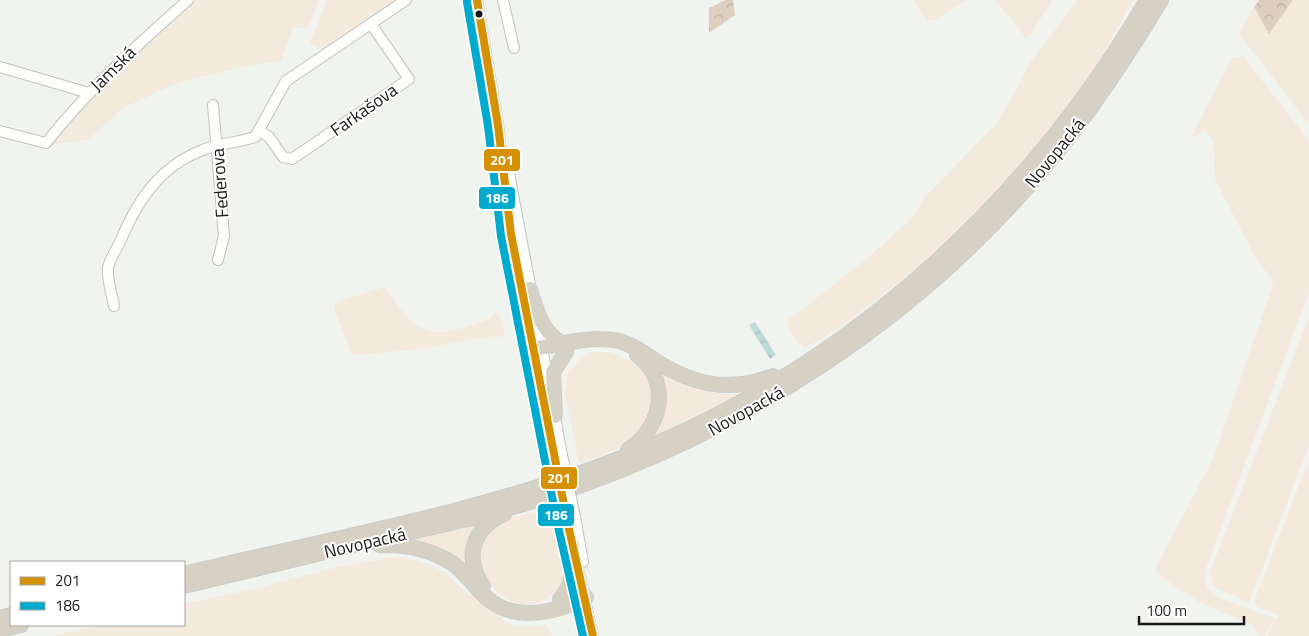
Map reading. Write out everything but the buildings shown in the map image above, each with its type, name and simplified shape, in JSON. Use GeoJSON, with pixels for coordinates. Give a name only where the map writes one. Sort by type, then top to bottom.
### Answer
{"type":"FeatureCollection","features":[{"type":"Feature","properties":{"kind":"highway","name":"Novopacká"},"geometry":{"type":"LineString","coordinates":[[185,574],[527,491],[607,464],[703,422],[752,396],[808,361],[876,313],[919,278],[988,213],[1048,145],[1082,101],[1113,56],[1147,0]]}},
{"type":"Feature","properties":{"kind":"highway","name":"Novopacká"},"geometry":{"type":"LineString","coordinates":[[185,586],[530,501],[602,478],[706,433],[787,388],[881,324],[963,254],[1028,187],[1092,106],[1123,62],[1161,0]]}},
{"type":"Feature","properties":{"kind":"highway"},"geometry":{"type":"LineString","coordinates":[[530,289],[542,326],[564,348]]}},
{"type":"Feature","properties":{"kind":"highway"},"geometry":{"type":"LineString","coordinates":[[564,348],[599,340],[620,341],[685,377],[716,385],[735,386],[755,382],[808,361]]}},
{"type":"Feature","properties":{"kind":"highway"},"geometry":{"type":"LineString","coordinates":[[539,352],[603,344],[620,346],[643,359],[657,382],[659,408],[650,431],[640,442],[607,464]]}},
{"type":"Feature","properties":{"kind":"highway"},"geometry":{"type":"LineString","coordinates":[[555,416],[553,372],[564,348]]}},
{"type":"Feature","properties":{"kind":"highway"},"geometry":{"type":"LineString","coordinates":[[530,501],[496,517],[484,526],[474,544],[472,556],[474,568],[486,590],[496,600],[510,606],[536,608],[560,599],[576,596],[586,597]]}},
{"type":"Feature","properties":{"kind":"highway"},"geometry":{"type":"LineString","coordinates":[[560,599],[569,588],[572,577],[572,544]]}},
{"type":"Feature","properties":{"kind":"highway"},"geometry":{"type":"LineString","coordinates":[[344,548],[397,545],[431,553],[452,564],[486,597],[510,611],[541,612],[572,604],[586,597]]}},
{"type":"Feature","properties":{"kind":"highway"},"geometry":{"type":"LineString","coordinates":[[0,630],[17,626]]}},
{"type":"Feature","properties":{"kind":"street","name":"Jamská"},"geometry":{"type":"LineString","coordinates":[[0,131],[46,144],[88,93],[111,69],[188,0]]}},
{"type":"Feature","properties":{"kind":"street"},"geometry":{"type":"LineString","coordinates":[[114,306],[108,277],[108,265],[134,209],[152,186],[174,167],[194,154],[217,145],[251,138],[260,130],[286,81],[406,0]]}},
{"type":"Feature","properties":{"kind":"street"},"geometry":{"type":"LineString","coordinates":[[477,0],[498,126],[511,234],[555,416],[558,451]]}},
{"type":"Feature","properties":{"kind":"street"},"geometry":{"type":"LineString","coordinates":[[503,0],[514,48]]}},
{"type":"Feature","properties":{"kind":"street","name":"Farkašova"},"geometry":{"type":"LineString","coordinates":[[260,130],[269,137],[288,160],[408,79],[371,24]]}},
{"type":"Feature","properties":{"kind":"street"},"geometry":{"type":"LineString","coordinates":[[0,67],[88,93]]}},
{"type":"Feature","properties":{"kind":"street","name":"Federova"},"geometry":{"type":"LineString","coordinates":[[213,105],[224,236],[218,260]]}},
{"type":"Feature","properties":{"kind":"street"},"geometry":{"type":"LineString","coordinates":[[498,126],[511,183],[539,352],[593,636]]}},
{"type":"Feature","properties":{"kind":"street"},"geometry":{"type":"LineString","coordinates":[[571,518],[572,544],[586,597]]}},
{"type":"Feature","properties":{"kind":"shaded area"},"geometry":{"type":"Polygon","coordinates":[[[195,0],[319,0],[308,28],[293,27],[281,61],[256,64],[179,82],[123,108],[89,139],[51,145],[102,87],[138,51],[195,0]]]}},
{"type":"Feature","properties":{"kind":"shaded area"},"geometry":{"type":"Polygon","coordinates":[[[327,0],[401,0],[323,50],[310,43],[327,0]]]}},
{"type":"Feature","properties":{"kind":"shaded area"},"geometry":{"type":"Polygon","coordinates":[[[913,0],[966,0],[933,21],[931,19],[927,21],[913,0]]]}},
{"type":"Feature","properties":{"kind":"shaded area"},"geometry":{"type":"Polygon","coordinates":[[[995,0],[1053,0],[1027,39],[995,0]]]}},
{"type":"Feature","properties":{"kind":"shaded area"},"geometry":{"type":"Polygon","coordinates":[[[1078,0],[1133,0],[1097,63],[1046,133],[971,217],[915,268],[847,322],[826,336],[805,348],[796,341],[786,322],[869,257],[913,217],[924,198],[996,124],[1014,95],[1029,64],[1078,0]]]}},
{"type":"Feature","properties":{"kind":"shaded area"},"geometry":{"type":"Polygon","coordinates":[[[1293,0],[1309,0],[1309,124],[1239,34],[1254,7],[1269,33],[1293,0]]]}},
{"type":"Feature","properties":{"kind":"shaded area"},"geometry":{"type":"Polygon","coordinates":[[[1243,56],[1309,141],[1309,292],[1205,571],[1207,588],[1217,597],[1275,619],[1265,636],[1259,636],[1253,625],[1201,603],[1163,578],[1155,569],[1213,459],[1274,282],[1255,257],[1215,179],[1214,147],[1211,137],[1205,131],[1191,138],[1232,58],[1243,56]]]}},
{"type":"Feature","properties":{"kind":"shaded area"},"geometry":{"type":"Polygon","coordinates":[[[385,287],[410,320],[428,330],[440,332],[476,324],[490,318],[496,312],[501,319],[505,337],[495,336],[412,350],[352,355],[334,308],[336,302],[385,287]]]}},
{"type":"Feature","properties":{"kind":"shaded area"},"geometry":{"type":"Polygon","coordinates":[[[1309,317],[1309,445],[1249,603],[1213,586],[1210,572],[1309,317]]]}},
{"type":"Feature","properties":{"kind":"shaded area"},"geometry":{"type":"Polygon","coordinates":[[[590,352],[613,353],[626,358],[636,366],[644,375],[649,385],[652,396],[651,408],[640,431],[628,442],[612,451],[579,463],[565,394],[568,371],[590,352]]]}},
{"type":"Feature","properties":{"kind":"shaded area"},"geometry":{"type":"Polygon","coordinates":[[[658,370],[686,386],[706,392],[739,394],[654,436],[662,420],[665,404],[664,388],[658,370]]]}},
{"type":"Feature","properties":{"kind":"shaded area"},"geometry":{"type":"Polygon","coordinates":[[[1309,459],[1309,636],[1267,636],[1279,615],[1256,606],[1255,599],[1309,459]]]}},
{"type":"Feature","properties":{"kind":"shaded area"},"geometry":{"type":"Polygon","coordinates":[[[551,509],[564,560],[565,575],[563,580],[554,592],[539,602],[522,604],[506,598],[492,587],[483,572],[480,556],[485,539],[500,523],[518,516],[551,509]]]}},
{"type":"Feature","properties":{"kind":"shaded area"},"geometry":{"type":"Polygon","coordinates":[[[478,524],[470,534],[466,546],[468,570],[407,541],[478,524]]]}},
{"type":"Feature","properties":{"kind":"shaded area"},"geometry":{"type":"Polygon","coordinates":[[[397,557],[429,565],[453,580],[468,596],[474,593],[505,621],[521,627],[546,625],[552,636],[50,636],[95,626],[185,626],[185,604],[254,589],[346,565],[397,557]]]}},
{"type":"Feature","properties":{"kind":"green space"},"geometry":{"type":"Polygon","coordinates":[[[726,0],[733,0],[735,15],[709,33],[709,8],[726,0]]]}},
{"type":"Feature","properties":{"kind":"green space"},"geometry":{"type":"Polygon","coordinates":[[[1259,0],[1293,0],[1269,34],[1254,7],[1259,0]]]}},
{"type":"Feature","properties":{"kind":"water"},"geometry":{"type":"Polygon","coordinates":[[[755,322],[776,355],[770,359],[749,325],[755,322]]]}},
{"type":"Feature","properties":{"kind":"transit line","name":"201"},"geometry":{"type":"LineString","coordinates":[[477,0],[498,125],[511,234],[567,520],[593,636]]}},
{"type":"Feature","properties":{"kind":"transit line","name":"186"},"geometry":{"type":"LineString","coordinates":[[467,2],[488,126],[501,236],[557,522],[583,636]]}}]}
